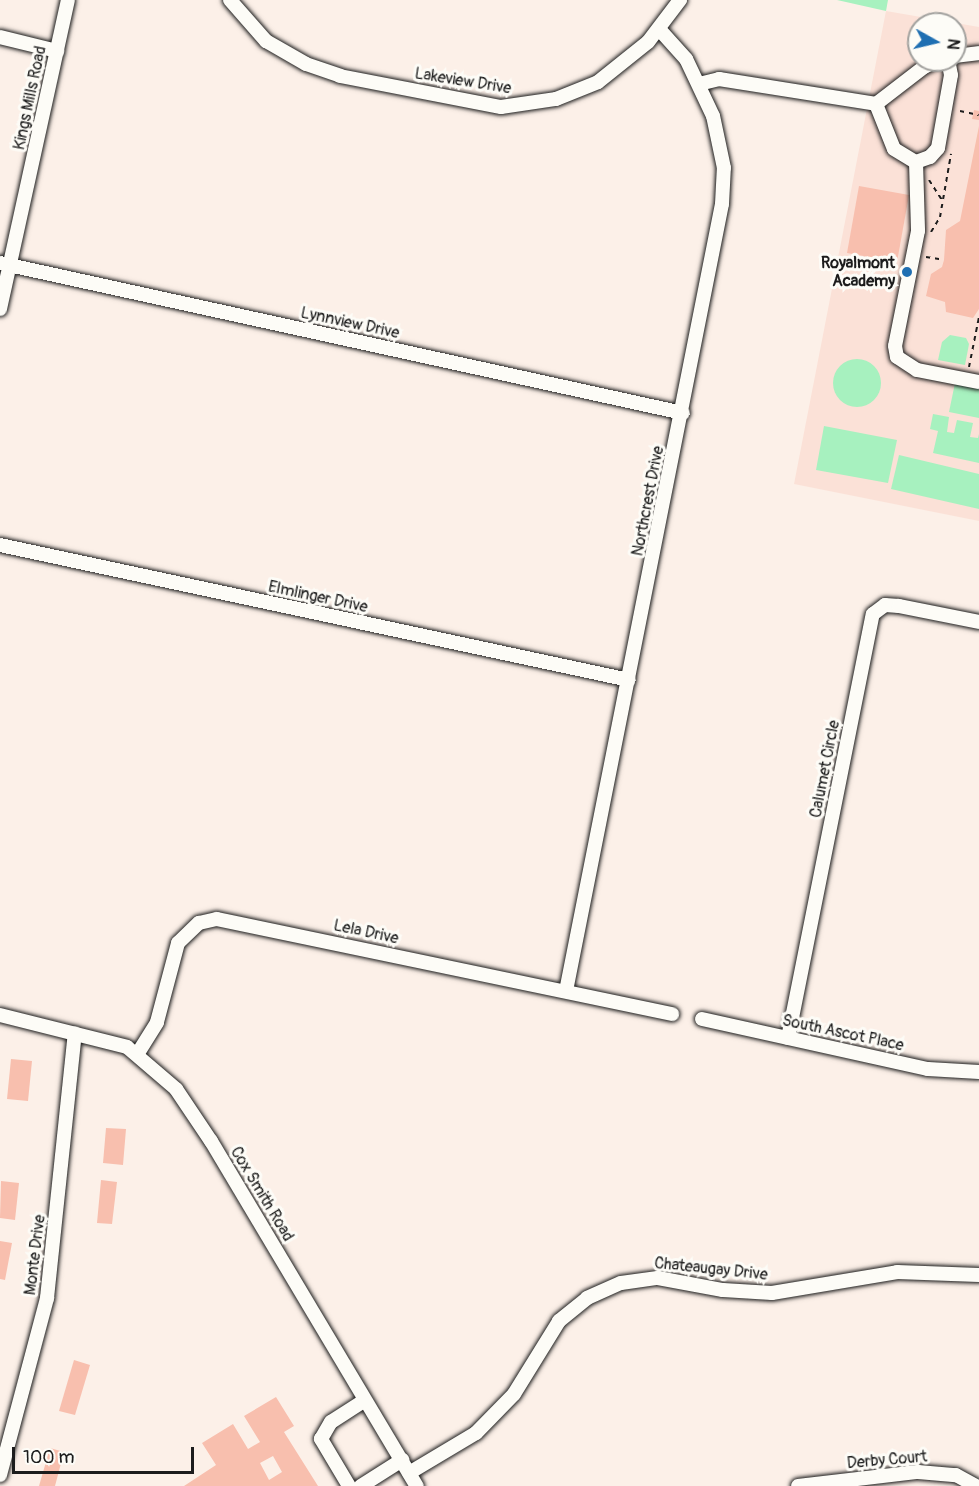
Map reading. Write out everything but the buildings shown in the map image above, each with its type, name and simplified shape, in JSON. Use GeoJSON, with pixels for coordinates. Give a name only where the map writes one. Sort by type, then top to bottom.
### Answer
{"type":"FeatureCollection","features":[{"type":"Feature","properties":{"kind":"street","name":"Kings Mills Road"},"geometry":{"type":"LineString","coordinates":[[0,309],[5,265],[68,0]]}},
{"type":"Feature","properties":{"kind":"street","name":"Lakeview Drive"},"geometry":{"type":"LineString","coordinates":[[230,0],[266,41],[306,64],[340,76],[501,107],[556,99],[598,82],[660,30],[680,0]]}},
{"type":"Feature","properties":{"kind":"street","name":"Northcrest Drive"},"geometry":{"type":"LineString","coordinates":[[566,991],[712,265],[724,177],[720,142],[699,84],[676,46],[660,30]]}},
{"type":"Feature","properties":{"kind":"street"},"geometry":{"type":"LineString","coordinates":[[0,37],[57,51]]}},
{"type":"Feature","properties":{"kind":"street"},"geometry":{"type":"LineString","coordinates":[[699,84],[719,79],[876,104],[918,72]]}},
{"type":"Feature","properties":{"kind":"street"},"geometry":{"type":"LineString","coordinates":[[876,104],[894,150],[916,162],[930,157],[938,148],[950,72]]}},
{"type":"Feature","properties":{"kind":"street"},"geometry":{"type":"LineString","coordinates":[[916,162],[918,231],[895,346],[897,357],[917,370],[979,382]]}},
{"type":"Feature","properties":{"kind":"street","name":"Lynnview Drive"},"geometry":{"type":"LineString","coordinates":[[5,265],[683,413]]}},
{"type":"Feature","properties":{"kind":"street","name":"Elmlinger Drive"},"geometry":{"type":"LineString","coordinates":[[0,545],[629,680]]}},
{"type":"Feature","properties":{"kind":"street","name":"Calumet Circle"},"geometry":{"type":"LineString","coordinates":[[788,1038],[873,614],[885,605],[899,606],[979,622]]}},
{"type":"Feature","properties":{"kind":"street","name":"Lela Drive"},"geometry":{"type":"LineString","coordinates":[[138,1053],[158,1022],[178,943],[190,928],[208,920],[236,921],[672,1014]]}},
{"type":"Feature","properties":{"kind":"street","name":"Cox Smith Road"},"geometry":{"type":"LineString","coordinates":[[0,1015],[115,1043],[138,1053],[192,1111],[417,1486]]}},
{"type":"Feature","properties":{"kind":"street","name":"South Ascot Place"},"geometry":{"type":"LineString","coordinates":[[702,1019],[928,1068],[979,1072]]}},
{"type":"Feature","properties":{"kind":"street","name":"Monte Drive"},"geometry":{"type":"LineString","coordinates":[[0,1475],[47,1298],[75,1033]]}},
{"type":"Feature","properties":{"kind":"street","name":"Chateaugay Drive"},"geometry":{"type":"LineString","coordinates":[[409,1473],[461,1444],[496,1414],[514,1394],[559,1322],[587,1298],[613,1286],[658,1278],[723,1290],[772,1293],[897,1272],[979,1275]]}},
{"type":"Feature","properties":{"kind":"street"},"geometry":{"type":"LineString","coordinates":[[349,1486],[321,1439],[331,1422],[365,1400]]}},
{"type":"Feature","properties":{"kind":"street"},"geometry":{"type":"LineString","coordinates":[[361,1486],[402,1460]]}},
{"type":"Feature","properties":{"kind":"street","name":"Derby Court"},"geometry":{"type":"LineString","coordinates":[[798,1486],[927,1473],[956,1475],[976,1486]]}},
{"type":"Feature","properties":{"kind":"path"},"geometry":{"type":"LineString","coordinates":[[960,111],[979,115]]}},
{"type":"Feature","properties":{"kind":"path"},"geometry":{"type":"LineString","coordinates":[[927,241],[940,218],[951,154]]}},
{"type":"Feature","properties":{"kind":"path"},"geometry":{"type":"LineString","coordinates":[[924,178],[935,185],[943,202]]}},
{"type":"Feature","properties":{"kind":"path"},"geometry":{"type":"LineString","coordinates":[[924,257],[944,260]]}},
{"type":"Feature","properties":{"kind":"path"},"geometry":{"type":"LineString","coordinates":[[968,369],[979,317]]}},
{"type":"Feature","properties":{"kind":"shaded area","name":"Royalmont Academy"},"geometry":{"type":"Polygon","coordinates":[[[886,11],[907,15],[907,72],[967,72],[967,25],[979,27],[979,521],[794,484],[886,11]]]}},
{"type":"Feature","properties":{"kind":"green space"},"geometry":{"type":"Polygon","coordinates":[[[837,0],[888,0],[886,11],[837,0]]]}},
{"type":"Feature","properties":{"kind":"green space"},"geometry":{"type":"Polygon","coordinates":[[[950,335],[966,338],[969,344],[965,365],[938,360],[942,342],[950,335]]]}},
{"type":"Feature","properties":{"kind":"green space"},"geometry":{"type":"Polygon","coordinates":[[[852,359],[862,359],[877,369],[881,383],[877,397],[871,403],[862,407],[852,407],[837,397],[833,388],[833,378],[843,363],[852,359]]]}},
{"type":"Feature","properties":{"kind":"green space"},"geometry":{"type":"Polygon","coordinates":[[[955,383],[979,388],[979,418],[949,412],[955,383]]]}},
{"type":"Feature","properties":{"kind":"green space"},"geometry":{"type":"Polygon","coordinates":[[[933,414],[949,417],[947,432],[954,433],[957,420],[973,423],[970,437],[978,438],[979,434],[979,463],[933,453],[938,431],[930,429],[933,414]]]}},
{"type":"Feature","properties":{"kind":"green space"},"geometry":{"type":"Polygon","coordinates":[[[824,426],[897,440],[888,483],[816,470],[824,426]]]}},
{"type":"Feature","properties":{"kind":"green space"},"geometry":{"type":"Polygon","coordinates":[[[899,455],[979,474],[979,509],[891,489],[899,455]]]}},
{"type":"Feature","properties":{"kind":"place","name":"Royalmont Academy"},"geometry":{"type":"Point","coordinates":[907,272]}}]}
